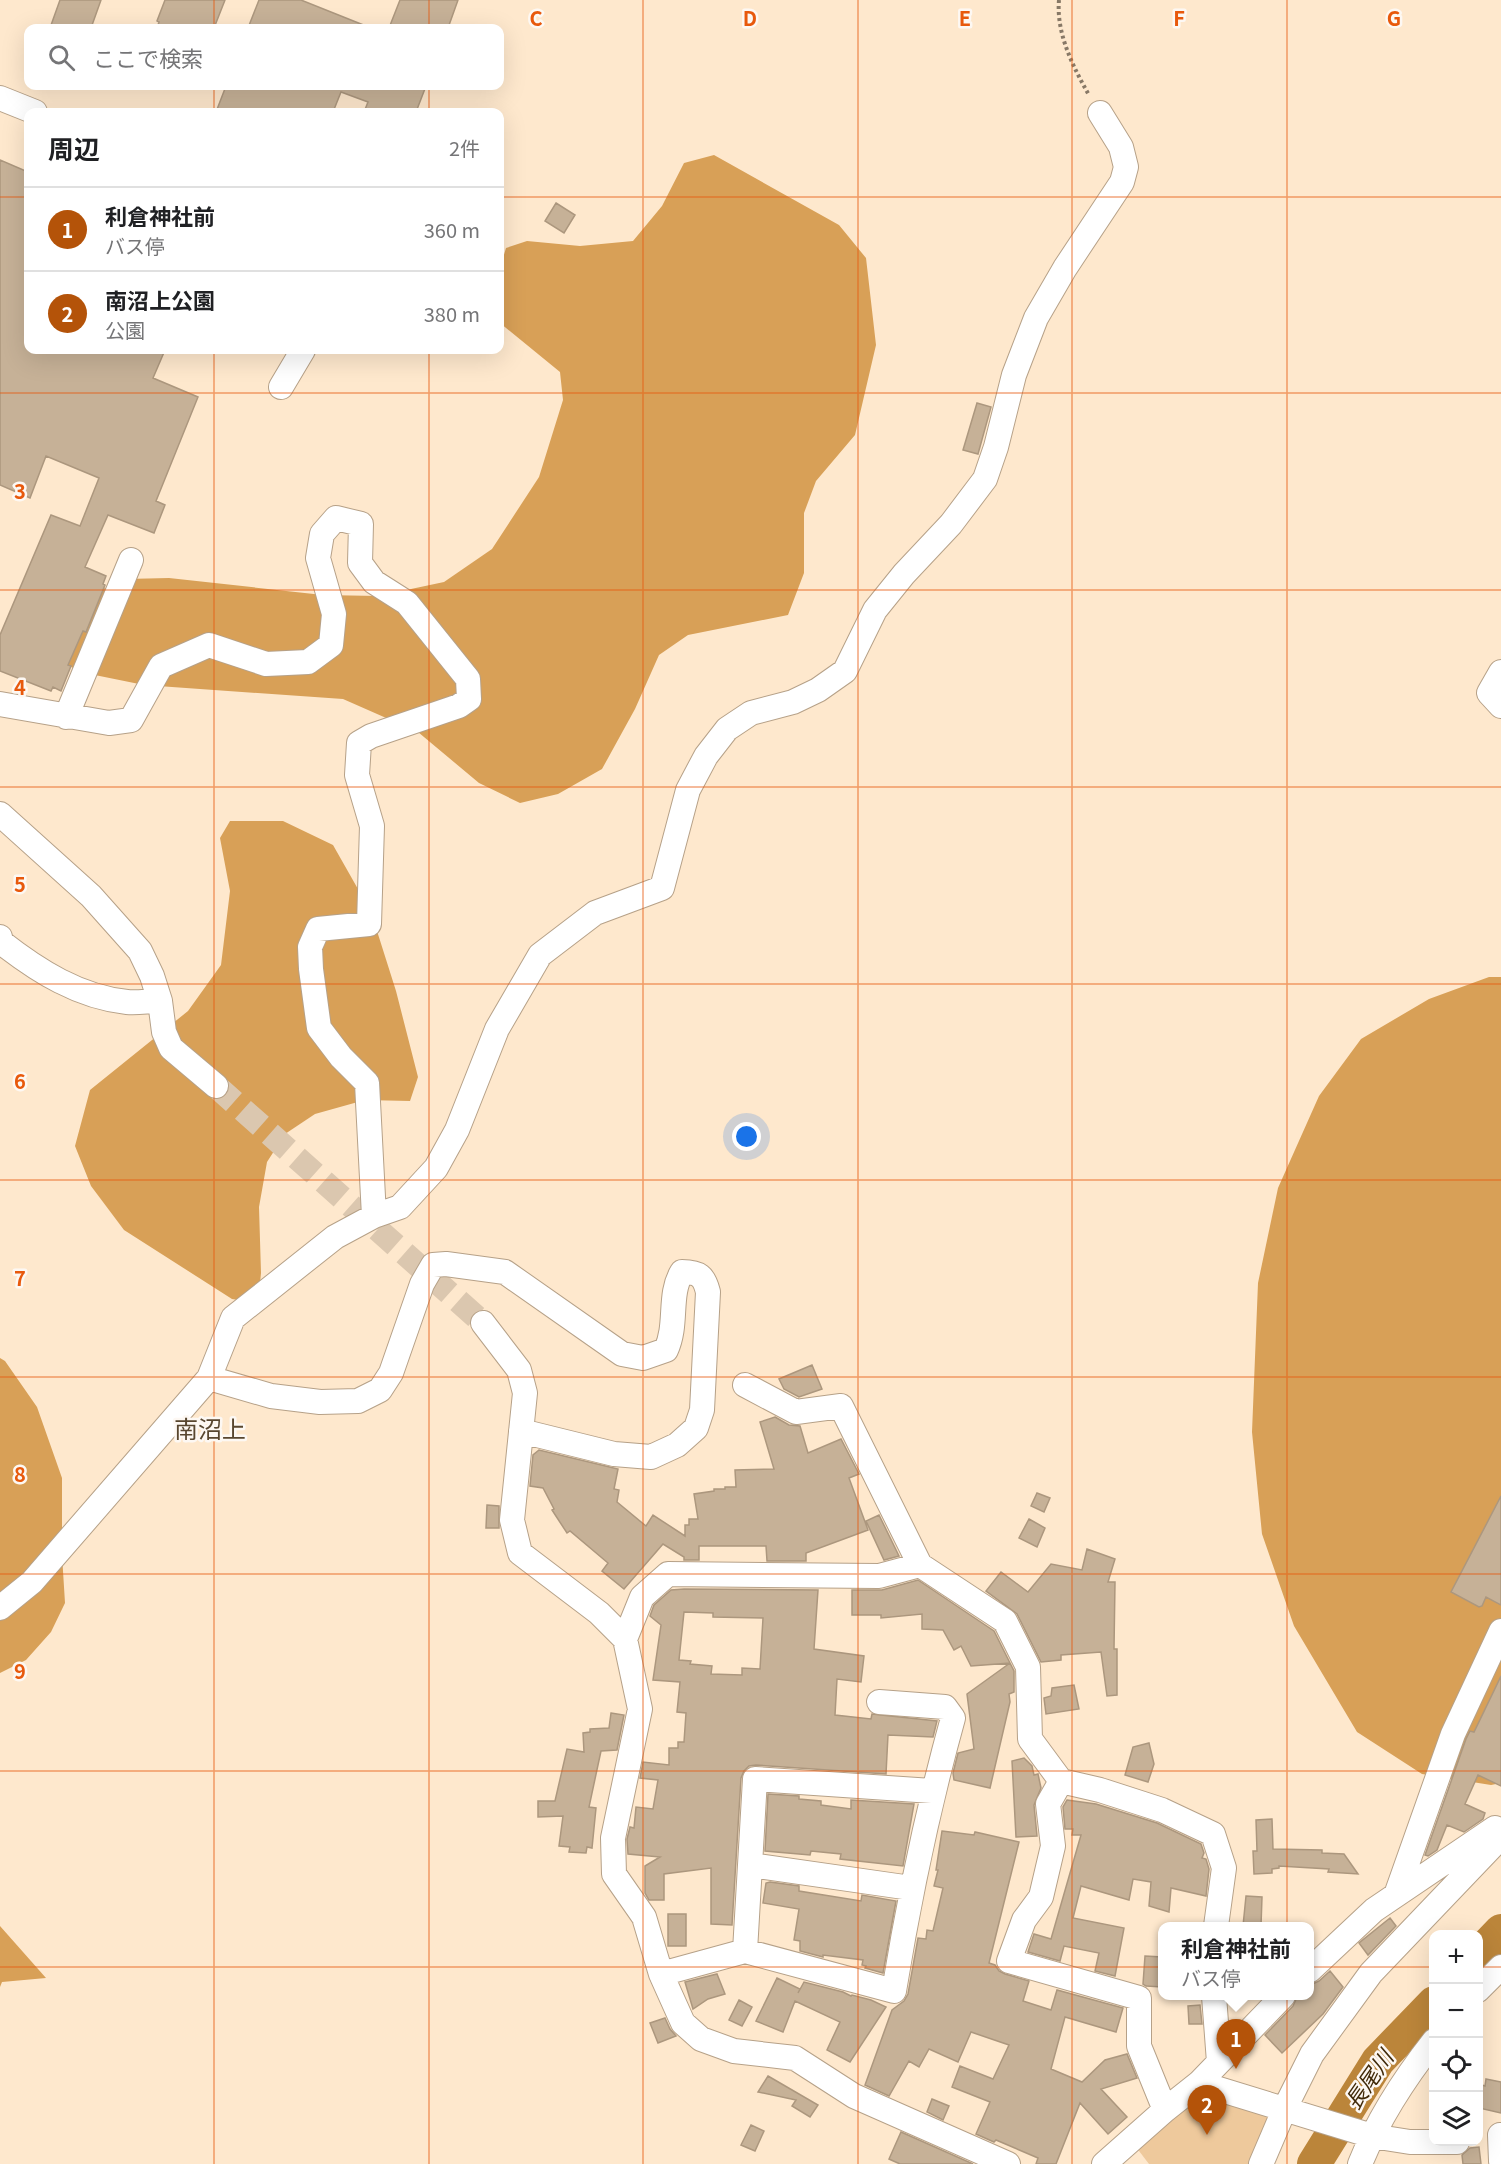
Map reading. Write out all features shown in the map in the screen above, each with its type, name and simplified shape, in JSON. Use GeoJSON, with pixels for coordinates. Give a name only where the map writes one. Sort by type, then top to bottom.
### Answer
{"type":"FeatureCollection","features":[{"type":"Feature","properties":{"kind":"street"},"geometry":{"type":"LineString","coordinates":[[0,98],[25,108]]}},
{"type":"Feature","properties":{"kind":"street"},"geometry":{"type":"LineString","coordinates":[[0,1608],[32,1582],[209,1378],[233,1318],[335,1237],[374,1216],[400,1207],[436,1168],[457,1131],[497,1029],[540,955],[595,913],[662,888],[688,790],[706,756],[727,729],[751,713],[793,702],[818,690],[845,671],[875,610],[903,574],[951,524],[986,479],[1014,375],[1036,318],[1065,268],[1122,182],[1126,167],[1120,147],[1100,113]]}},
{"type":"Feature","properties":{"kind":"street"},"geometry":{"type":"LineString","coordinates":[[281,387],[301,354]]}},
{"type":"Feature","properties":{"kind":"street"},"geometry":{"type":"LineString","coordinates":[[0,704],[109,723],[131,720],[161,666],[209,645],[266,664],[308,662],[331,645],[334,614],[318,558],[322,534],[336,518],[361,524],[360,563],[374,582],[407,603],[468,679],[469,699],[459,706],[371,736],[359,743],[357,775],[372,826],[369,924],[318,929],[310,947],[319,1028],[341,1057],[367,1083],[374,1216]]}},
{"type":"Feature","properties":{"kind":"street"},"geometry":{"type":"LineString","coordinates":[[66,717],[131,560]]}},
{"type":"Feature","properties":{"kind":"street"},"geometry":{"type":"LineString","coordinates":[[1501,672],[1489,693],[1501,706]]}},
{"type":"Feature","properties":{"kind":"street"},"geometry":{"type":"LineString","coordinates":[[0,814],[91,896],[140,951],[152,976],[160,1001],[164,1032],[171,1048],[216,1086]]}},
{"type":"Feature","properties":{"kind":"street"},"geometry":{"type":"LineString","coordinates":[[0,937],[1,942],[31,965],[83,993],[128,1002],[160,1001]]}},
{"type":"Feature","properties":{"kind":"street"},"geometry":{"type":"LineString","coordinates":[[209,1378],[271,1396],[320,1402],[358,1401],[380,1390],[391,1373],[422,1284],[433,1265],[446,1264],[505,1272],[622,1354],[643,1358],[666,1350],[672,1338],[676,1282],[682,1272],[695,1272],[704,1278],[708,1292],[702,1410],[696,1428],[677,1445],[651,1457],[614,1454],[521,1431]]}},
{"type":"Feature","properties":{"kind":"street"},"geometry":{"type":"LineString","coordinates":[[483,1323],[519,1370],[525,1393],[512,1520],[520,1553],[599,1613],[625,1640],[640,1709],[613,1838],[614,1874],[644,1917],[661,1974],[683,2023],[701,2039],[734,2051],[795,2058],[854,2096],[1008,2164]]}},
{"type":"Feature","properties":{"kind":"street"},"geometry":{"type":"LineString","coordinates":[[745,1385],[796,1412],[841,1406],[921,1565],[1005,1621],[1028,1666],[1030,1739],[1061,1781],[1100,1790],[1162,1810],[1213,1834],[1224,1868],[1217,1922]]}},
{"type":"Feature","properties":{"kind":"street"},"geometry":{"type":"LineString","coordinates":[[625,1640],[642,1597],[668,1574],[879,1576],[921,1565]]}},
{"type":"Feature","properties":{"kind":"street"},"geometry":{"type":"LineString","coordinates":[[1396,1895],[1453,1734],[1501,1631]]}},
{"type":"Feature","properties":{"kind":"street"},"geometry":{"type":"LineString","coordinates":[[661,1974],[745,1951],[894,1991],[911,1888],[932,1791],[953,1718],[945,1707],[879,1702]]}},
{"type":"Feature","properties":{"kind":"street"},"geometry":{"type":"LineString","coordinates":[[745,1951],[755,1779],[932,1791]]}},
{"type":"Feature","properties":{"kind":"street"},"geometry":{"type":"LineString","coordinates":[[1061,1781],[1048,1804],[1053,1846],[1041,1898],[1024,1920],[1009,1961],[1139,1998],[1139,2046],[1165,2110]]}},
{"type":"Feature","properties":{"kind":"street"},"geometry":{"type":"LineString","coordinates":[[1314,1966],[1374,1910],[1501,1824]]}},
{"type":"Feature","properties":{"kind":"street"},"geometry":{"type":"LineString","coordinates":[[1261,2164],[1291,2110],[1312,2054],[1371,1973],[1501,1837]]}},
{"type":"Feature","properties":{"kind":"street"},"geometry":{"type":"LineString","coordinates":[[751,1864],[911,1888]]}},
{"type":"Feature","properties":{"kind":"street"},"geometry":{"type":"LineString","coordinates":[[1483,1986],[1501,1967]]}},
{"type":"Feature","properties":{"kind":"street"},"geometry":{"type":"LineString","coordinates":[[1214,2000],[1219,2062]]}},
{"type":"Feature","properties":{"kind":"street"},"geometry":{"type":"LineString","coordinates":[[1104,2164],[1198,2083],[1278,2000]]}},
{"type":"Feature","properties":{"kind":"street"},"geometry":{"type":"LineString","coordinates":[[1360,2164],[1372,2136],[1407,2076],[1429,2047]]}},
{"type":"Feature","properties":{"kind":"street"},"geometry":{"type":"LineString","coordinates":[[1198,2083],[1372,2136],[1410,2142],[1429,2142]]}},
{"type":"Feature","properties":{"kind":"street"},"geometry":{"type":"LineString","coordinates":[[1493,2136],[1501,2161]]}},
{"type":"Feature","properties":{"kind":"path"},"geometry":{"type":"LineString","coordinates":[[1059,0],[1063,38],[1081,80],[1100,113]]}},
{"type":"Feature","properties":{"kind":"shaded area"},"geometry":{"type":"Polygon","coordinates":[[[714,155],[839,225],[866,258],[876,345],[855,435],[816,481],[804,513],[804,573],[788,615],[688,635],[659,655],[635,709],[602,769],[558,794],[520,803],[479,783],[418,732],[343,699],[144,685],[80,672],[52,656],[82,598],[126,579],[169,578],[323,595],[378,596],[444,582],[492,549],[539,477],[563,400],[560,372],[504,326],[504,255],[506,248],[527,241],[580,246],[633,241],[662,206],[684,163],[714,155]]]}},
{"type":"Feature","properties":{"kind":"shaded area"},"geometry":{"type":"Polygon","coordinates":[[[230,821],[283,821],[333,845],[371,912],[396,991],[418,1077],[410,1101],[365,1100],[315,1114],[285,1134],[267,1162],[259,1207],[261,1273],[258,1303],[232,1299],[124,1230],[91,1186],[75,1146],[90,1090],[188,1011],[221,965],[230,891],[220,838],[230,821]]]}},
{"type":"Feature","properties":{"kind":"shaded area"},"geometry":{"type":"Polygon","coordinates":[[[1489,977],[1501,977],[1501,1783],[1491,1785],[1422,1774],[1357,1732],[1294,1626],[1262,1534],[1252,1432],[1258,1283],[1278,1188],[1319,1096],[1361,1039],[1429,999],[1489,977]]]}},
{"type":"Feature","properties":{"kind":"shaded area"},"geometry":{"type":"Polygon","coordinates":[[[0,1358],[5,1361],[37,1407],[62,1478],[62,1555],[65,1603],[51,1632],[26,1660],[0,1673],[0,1358]]]}},
{"type":"Feature","properties":{"kind":"shaded area"},"geometry":{"type":"Polygon","coordinates":[[[0,1926],[46,1978],[2,1982],[0,1987],[0,1926]]]}},
{"type":"Feature","properties":{"kind":"shaded area"},"geometry":{"type":"Polygon","coordinates":[[[1199,2097],[1220,2097],[1267,2115],[1269,2122],[1255,2164],[1149,2164],[1136,2147],[1199,2097]]]}},
{"type":"Feature","properties":{"kind":"building"},"geometry":{"type":"Polygon","coordinates":[[[60,0],[101,0],[92,24],[51,24],[60,0]]]}},
{"type":"Feature","properties":{"kind":"building"},"geometry":{"type":"Polygon","coordinates":[[[165,0],[225,0],[216,24],[158,24],[157,21],[165,0]]]}},
{"type":"Feature","properties":{"kind":"building"},"geometry":{"type":"Polygon","coordinates":[[[259,0],[301,0],[361,24],[250,24],[259,0]]]}},
{"type":"Feature","properties":{"kind":"building"},"geometry":{"type":"Polygon","coordinates":[[[400,0],[458,0],[449,24],[391,24],[400,0]]]}},
{"type":"Feature","properties":{"kind":"building"},"geometry":{"type":"Polygon","coordinates":[[[224,90],[424,90],[418,108],[366,108],[368,102],[341,92],[335,108],[218,108],[224,90]]]}},
{"type":"Feature","properties":{"kind":"building"},"geometry":{"type":"Polygon","coordinates":[[[0,160],[24,170],[24,354],[163,354],[153,378],[198,397],[156,501],[165,505],[154,533],[108,515],[85,567],[106,576],[103,584],[105,585],[86,632],[83,631],[68,665],[71,666],[61,691],[53,687],[51,691],[0,671],[0,635],[51,515],[80,526],[99,478],[46,456],[30,498],[0,485],[0,160]]]}},
{"type":"Feature","properties":{"kind":"building"},"geometry":{"type":"Polygon","coordinates":[[[556,203],[575,215],[564,233],[545,221],[556,203]]]}},
{"type":"Feature","properties":{"kind":"building"},"geometry":{"type":"Polygon","coordinates":[[[977,403],[991,407],[978,454],[963,450],[977,403]]]}},
{"type":"Feature","properties":{"kind":"building"},"geometry":{"type":"Polygon","coordinates":[[[812,1365],[822,1389],[799,1397],[784,1389],[779,1379],[812,1365]]]}},
{"type":"Feature","properties":{"kind":"building"},"geometry":{"type":"Polygon","coordinates":[[[775,1417],[789,1425],[800,1426],[808,1453],[841,1439],[859,1474],[849,1478],[868,1530],[806,1553],[806,1561],[767,1561],[766,1546],[699,1546],[699,1560],[684,1560],[684,1557],[663,1544],[624,1589],[602,1571],[608,1563],[570,1531],[567,1533],[552,1510],[554,1509],[543,1488],[530,1486],[533,1455],[539,1450],[618,1469],[614,1489],[619,1490],[617,1502],[646,1526],[653,1515],[685,1536],[685,1525],[689,1525],[689,1519],[698,1519],[694,1494],[725,1489],[725,1487],[736,1487],[735,1470],[774,1469],[760,1422],[775,1417]]]}},
{"type":"Feature","properties":{"kind":"building"},"geometry":{"type":"Polygon","coordinates":[[[1037,1493],[1050,1498],[1044,1512],[1031,1506],[1037,1493]]]}},
{"type":"Feature","properties":{"kind":"building"},"geometry":{"type":"Polygon","coordinates":[[[1501,1496],[1501,1605],[1486,1597],[1482,1606],[1479,1607],[1451,1592],[1501,1496]]]}},
{"type":"Feature","properties":{"kind":"building"},"geometry":{"type":"Polygon","coordinates":[[[487,1505],[499,1506],[499,1528],[486,1528],[487,1505]]]}},
{"type":"Feature","properties":{"kind":"building"},"geometry":{"type":"Polygon","coordinates":[[[879,1515],[899,1556],[884,1560],[866,1521],[879,1515]]]}},
{"type":"Feature","properties":{"kind":"building"},"geometry":{"type":"Polygon","coordinates":[[[1029,1519],[1045,1528],[1037,1547],[1019,1538],[1029,1519]]]}},
{"type":"Feature","properties":{"kind":"building"},"geometry":{"type":"Polygon","coordinates":[[[1087,1549],[1115,1559],[1108,1582],[1115,1582],[1114,1649],[1117,1649],[1117,1695],[1107,1696],[1101,1652],[1061,1655],[1061,1660],[1041,1662],[1017,1614],[986,1591],[1001,1572],[1028,1592],[1051,1564],[1082,1570],[1087,1549]]]}},
{"type":"Feature","properties":{"kind":"building"},"geometry":{"type":"Polygon","coordinates":[[[918,1580],[994,1631],[1010,1663],[971,1666],[961,1646],[954,1650],[943,1630],[922,1629],[922,1614],[881,1618],[881,1615],[852,1615],[852,1590],[882,1590],[918,1580]]]}},
{"type":"Feature","properties":{"kind":"building"},"geometry":{"type":"Polygon","coordinates":[[[671,1590],[818,1590],[814,1649],[864,1656],[861,1682],[837,1679],[835,1715],[871,1719],[872,1714],[937,1721],[933,1737],[888,1735],[886,1774],[749,1766],[741,1778],[732,1925],[711,1924],[711,1868],[664,1874],[664,1900],[649,1900],[645,1893],[645,1866],[660,1857],[628,1854],[627,1839],[630,1827],[634,1828],[636,1807],[653,1809],[658,1780],[640,1778],[643,1762],[669,1765],[669,1748],[678,1748],[678,1742],[684,1742],[686,1713],[677,1712],[680,1682],[653,1680],[661,1625],[650,1616],[654,1605],[671,1590]],[[684,1612],[679,1660],[691,1661],[690,1664],[712,1666],[711,1674],[742,1675],[742,1668],[760,1669],[763,1618],[713,1617],[713,1613],[684,1612]]]}},
{"type":"Feature","properties":{"kind":"building"},"geometry":{"type":"Polygon","coordinates":[[[1010,1663],[1014,1671],[1014,1692],[1009,1694],[1010,1702],[990,1788],[954,1780],[953,1773],[958,1753],[974,1749],[967,1694],[1010,1663]]]}},
{"type":"Feature","properties":{"kind":"building"},"geometry":{"type":"Polygon","coordinates":[[[1501,1676],[1501,1786],[1478,1775],[1465,1804],[1485,1813],[1483,1819],[1464,1832],[1447,1825],[1437,1850],[1428,1856],[1425,1855],[1466,1739],[1470,1731],[1474,1732],[1501,1676]]]}},
{"type":"Feature","properties":{"kind":"building"},"geometry":{"type":"Polygon","coordinates":[[[1074,1685],[1079,1709],[1046,1714],[1044,1698],[1051,1696],[1052,1688],[1074,1685]]]}},
{"type":"Feature","properties":{"kind":"building"},"geometry":{"type":"Polygon","coordinates":[[[611,1713],[624,1715],[617,1750],[601,1751],[589,1807],[596,1808],[592,1848],[587,1847],[586,1853],[569,1852],[570,1847],[559,1846],[563,1816],[538,1817],[538,1801],[555,1801],[567,1749],[584,1752],[583,1733],[590,1732],[590,1729],[609,1728],[611,1713]]]}},
{"type":"Feature","properties":{"kind":"building"},"geometry":{"type":"Polygon","coordinates":[[[1149,1743],[1154,1764],[1148,1782],[1125,1775],[1133,1747],[1149,1743]]]}},
{"type":"Feature","properties":{"kind":"building"},"geometry":{"type":"Polygon","coordinates":[[[1024,1758],[1032,1766],[1034,1775],[1038,1774],[1041,1788],[1034,1805],[1037,1836],[1016,1837],[1012,1761],[1024,1758]]]}},
{"type":"Feature","properties":{"kind":"building"},"geometry":{"type":"Polygon","coordinates":[[[768,1794],[799,1796],[799,1799],[821,1801],[821,1805],[851,1809],[851,1800],[914,1804],[903,1866],[840,1859],[841,1854],[811,1851],[810,1855],[765,1851],[768,1794]]]}},
{"type":"Feature","properties":{"kind":"building"},"geometry":{"type":"Polygon","coordinates":[[[1067,1800],[1096,1804],[1157,1823],[1201,1844],[1204,1853],[1202,1858],[1206,1859],[1209,1869],[1206,1896],[1171,1888],[1169,1912],[1149,1906],[1151,1882],[1133,1879],[1129,1900],[1081,1886],[1073,1918],[1124,1928],[1115,1976],[1095,1971],[1099,1953],[1064,1946],[1060,1961],[1028,1952],[1034,1934],[1051,1939],[1081,1835],[1072,1835],[1073,1829],[1065,1829],[1063,1807],[1067,1800]]]}},
{"type":"Feature","properties":{"kind":"building"},"geometry":{"type":"Polygon","coordinates":[[[1272,1819],[1273,1849],[1322,1850],[1322,1853],[1344,1854],[1358,1874],[1328,1872],[1329,1869],[1279,1866],[1279,1868],[1272,1869],[1272,1873],[1254,1874],[1253,1851],[1257,1851],[1256,1820],[1272,1819]]]}},
{"type":"Feature","properties":{"kind":"building"},"geometry":{"type":"Polygon","coordinates":[[[942,1831],[974,1835],[975,1832],[1019,1842],[989,1963],[1005,1974],[1029,1981],[1023,2001],[1051,2010],[1057,1990],[1123,2008],[1116,2032],[1065,2017],[1051,2069],[1082,2082],[1105,2060],[1127,2054],[1137,2078],[1101,2089],[1127,2117],[1108,2134],[1080,2103],[1056,2164],[1036,2164],[1038,2158],[976,2134],[990,2102],[952,2087],[960,2066],[993,2079],[1009,2045],[971,2032],[958,2062],[929,2049],[919,2067],[909,2061],[889,2096],[865,2085],[892,2010],[904,2001],[908,1994],[918,1938],[926,1939],[927,1930],[933,1931],[943,1888],[934,1886],[942,1831]]]}},
{"type":"Feature","properties":{"kind":"building"},"geometry":{"type":"Polygon","coordinates":[[[766,1883],[799,1886],[799,1891],[861,1901],[862,1895],[896,1901],[883,1973],[865,1968],[866,1966],[862,1965],[863,1960],[823,1955],[823,1957],[800,1951],[800,1941],[794,1940],[799,1909],[763,1903],[766,1883]]]}},
{"type":"Feature","properties":{"kind":"building"},"geometry":{"type":"Polygon","coordinates":[[[1246,1896],[1262,1897],[1261,1922],[1243,1922],[1246,1896]]]}},
{"type":"Feature","properties":{"kind":"building"},"geometry":{"type":"Polygon","coordinates":[[[668,1914],[686,1914],[686,1946],[668,1946],[668,1914]]]}},
{"type":"Feature","properties":{"kind":"building"},"geometry":{"type":"Polygon","coordinates":[[[1390,1918],[1396,1926],[1368,1955],[1359,1943],[1390,1918]]]}},
{"type":"Feature","properties":{"kind":"building"},"geometry":{"type":"Polygon","coordinates":[[[1145,1956],[1158,1957],[1158,1987],[1143,1984],[1145,1956]]]}},
{"type":"Feature","properties":{"kind":"building"},"geometry":{"type":"Polygon","coordinates":[[[1330,1971],[1343,1987],[1323,2014],[1282,2053],[1265,2035],[1293,2006],[1296,2000],[1314,2000],[1314,1983],[1330,1971]]]}},
{"type":"Feature","properties":{"kind":"building"},"geometry":{"type":"Polygon","coordinates":[[[717,1974],[725,1994],[708,1999],[693,2009],[685,1982],[717,1974]]]}},
{"type":"Feature","properties":{"kind":"building"},"geometry":{"type":"Polygon","coordinates":[[[777,1978],[800,1989],[798,1993],[804,1982],[871,2000],[886,2007],[850,2062],[827,2050],[840,2022],[795,2001],[783,2032],[756,2021],[777,1978]]]}},
{"type":"Feature","properties":{"kind":"building"},"geometry":{"type":"Polygon","coordinates":[[[739,2000],[752,2007],[742,2026],[729,2020],[739,2000]]]}},
{"type":"Feature","properties":{"kind":"building"},"geometry":{"type":"Polygon","coordinates":[[[1200,2005],[1202,2024],[1189,2024],[1188,2006],[1200,2005]]]}},
{"type":"Feature","properties":{"kind":"building"},"geometry":{"type":"Polygon","coordinates":[[[665,2018],[676,2036],[658,2043],[650,2023],[665,2018]]]}},
{"type":"Feature","properties":{"kind":"building"},"geometry":{"type":"Polygon","coordinates":[[[768,2076],[818,2105],[810,2117],[792,2106],[796,2100],[758,2092],[768,2076]]]}},
{"type":"Feature","properties":{"kind":"building"},"geometry":{"type":"Polygon","coordinates":[[[1486,2079],[1501,2082],[1501,2113],[1483,2109],[1483,2085],[1485,2086],[1486,2079]]]}},
{"type":"Feature","properties":{"kind":"building"},"geometry":{"type":"Polygon","coordinates":[[[932,2099],[949,2106],[943,2120],[927,2112],[932,2099]]]}},
{"type":"Feature","properties":{"kind":"building"},"geometry":{"type":"Polygon","coordinates":[[[751,2125],[764,2131],[755,2151],[741,2145],[751,2125]]]}},
{"type":"Feature","properties":{"kind":"building"},"geometry":{"type":"Polygon","coordinates":[[[901,2132],[973,2164],[900,2164],[889,2159],[901,2132]]]}},
{"type":"Feature","properties":{"kind":"building"},"geometry":{"type":"Polygon","coordinates":[[[1479,2147],[1481,2164],[1463,2164],[1462,2155],[1470,2148],[1479,2147]]]}},
{"type":"Feature","properties":{"kind":"waterway","name":"長尾川"},"geometry":{"type":"LineString","coordinates":[[1483,1950],[1501,1931]]}},
{"type":"Feature","properties":{"kind":"waterway","name":"長尾川"},"geometry":{"type":"LineString","coordinates":[[1314,2164],[1378,2061],[1429,2008]]}},
{"type":"Feature","properties":{"kind":"tunnel"},"geometry":{"type":"LineString","coordinates":[[216,1086],[483,1323]]}},
{"type":"Feature","properties":{"kind":"place","name":"利倉神社前"},"geometry":{"type":"Point","coordinates":[1236,2069]}},
{"type":"Feature","properties":{"kind":"place","name":"南沼上公園"},"geometry":{"type":"Point","coordinates":[1207,2135]}},
{"type":"Feature","properties":{"kind":"district","name":"南沼上"},"geometry":{"type":"Point","coordinates":[210,1430]}}]}
